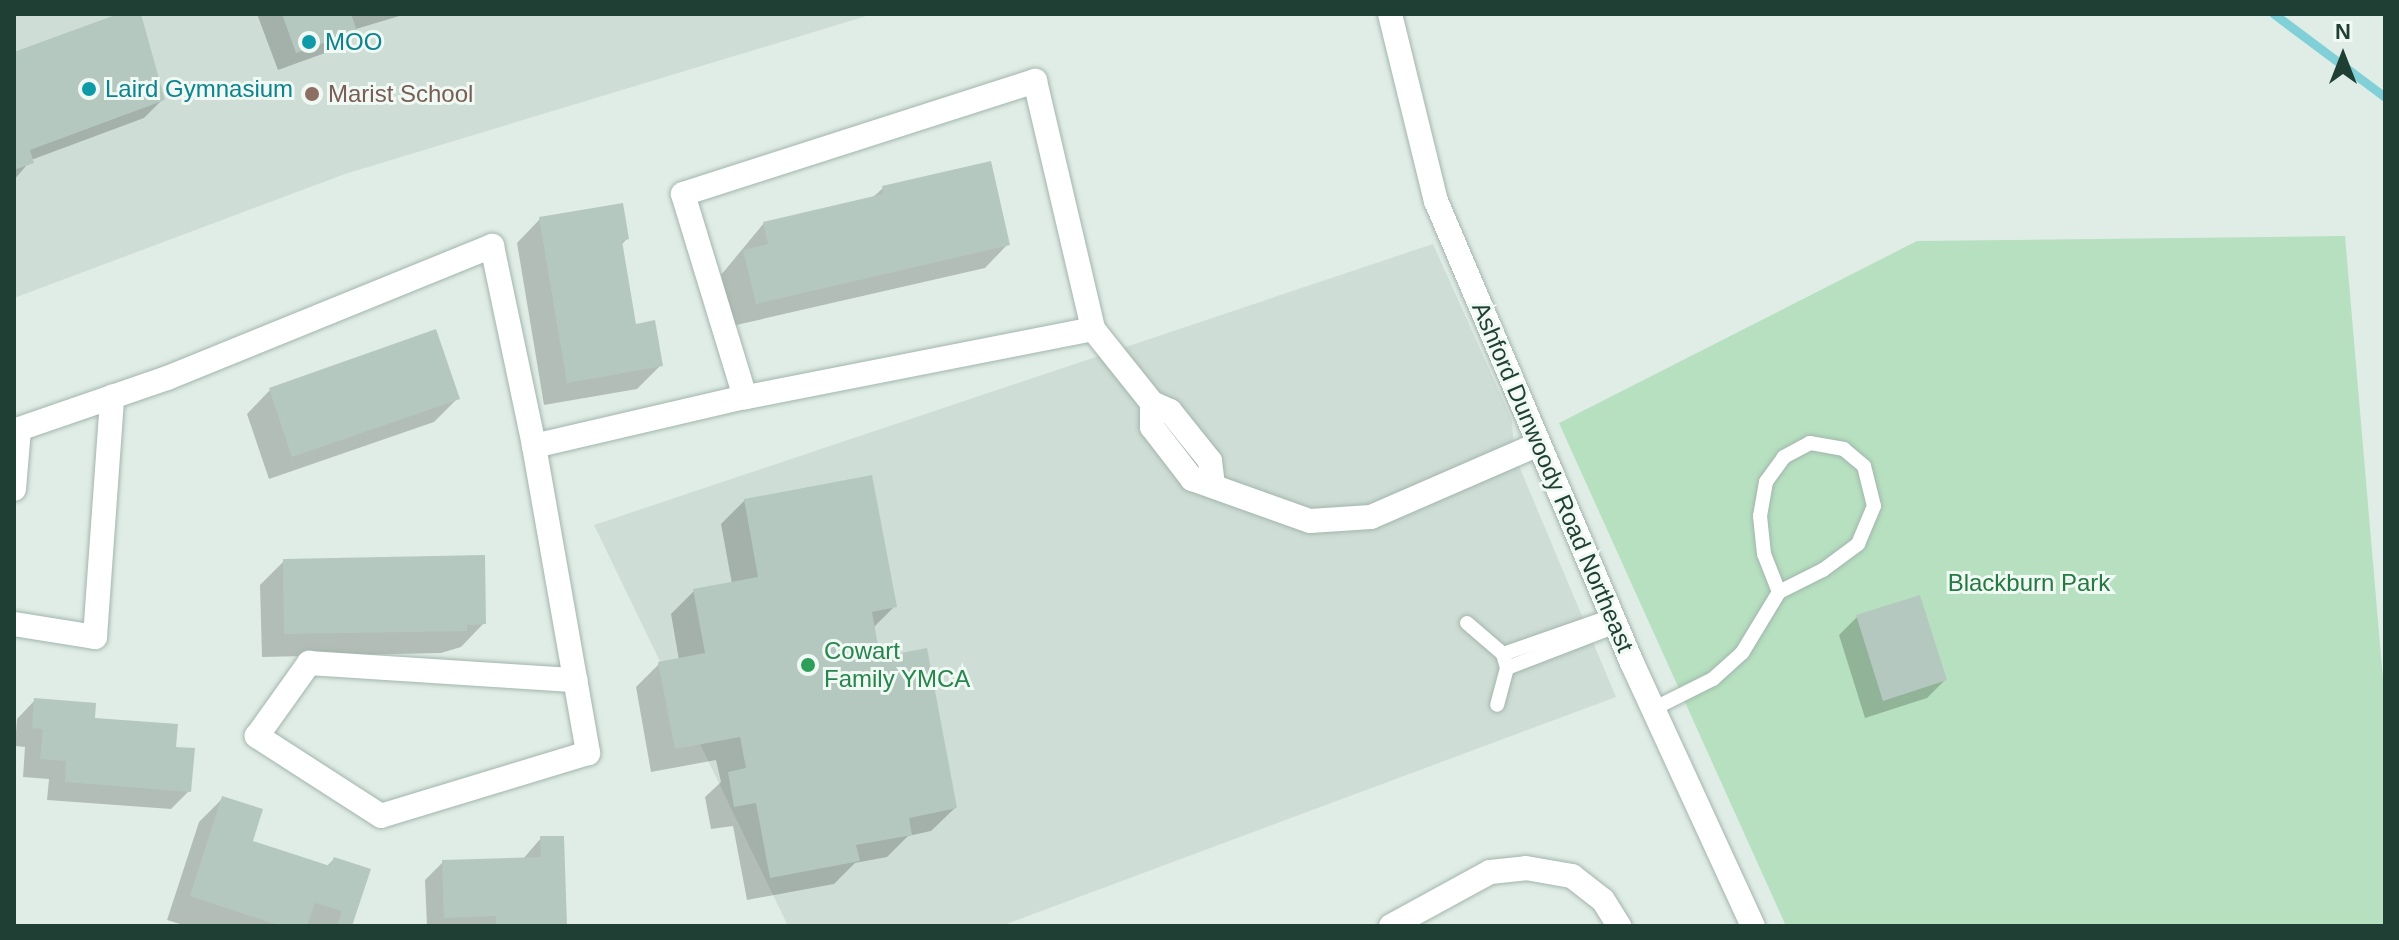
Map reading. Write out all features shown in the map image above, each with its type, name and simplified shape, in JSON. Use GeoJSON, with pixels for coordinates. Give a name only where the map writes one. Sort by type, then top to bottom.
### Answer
{"type":"FeatureCollection","features":[{"type":"Feature","properties":{"kind":"street","name":"Ashford Dunwoody Road Northeast"},"geometry":{"type":"LineString","coordinates":[[1390,14],[1436,201],[1614,621],[1753,926]]}},
{"type":"Feature","properties":{"kind":"street"},"geometry":{"type":"LineString","coordinates":[[745,397],[683,194],[1035,81],[1093,329],[1152,403],[1152,427],[1192,479],[1310,521],[1371,517],[1539,444]]}},
{"type":"Feature","properties":{"kind":"street"},"geometry":{"type":"LineString","coordinates":[[14,489],[19,429],[112,397],[492,246],[534,446],[588,753],[381,816],[257,736],[309,663],[575,680]]}},
{"type":"Feature","properties":{"kind":"street"},"geometry":{"type":"LineString","coordinates":[[534,446],[745,397],[1093,329]]}},
{"type":"Feature","properties":{"kind":"street"},"geometry":{"type":"LineString","coordinates":[[14,624],[95,637],[112,397]]}},
{"type":"Feature","properties":{"kind":"street"},"geometry":{"type":"LineString","coordinates":[[1391,926],[1490,872],[1526,868],[1572,876],[1603,900],[1619,926]]}},
{"type":"Feature","properties":{"kind":"lane"},"geometry":{"type":"LineString","coordinates":[[1653,709],[1713,679],[1742,653],[1779,592],[1823,570],[1858,544],[1874,506],[1864,466],[1844,449],[1810,443],[1784,457],[1766,482],[1760,516],[1764,554],[1779,592]]}},
{"type":"Feature","properties":{"kind":"lane"},"geometry":{"type":"LineString","coordinates":[[1505,661],[1614,621]]}},
{"type":"Feature","properties":{"kind":"lane"},"geometry":{"type":"LineString","coordinates":[[1467,623],[1505,661]]}},
{"type":"Feature","properties":{"kind":"lane"},"geometry":{"type":"LineString","coordinates":[[1497,705],[1505,661]]}},
{"type":"Feature","properties":{"kind":"shaded area","name":"Marist School"},"geometry":{"type":"Polygon","coordinates":[[[14,14],[873,14],[345,174],[14,298],[14,14]]]}},
{"type":"Feature","properties":{"kind":"shaded area"},"geometry":{"type":"Polygon","coordinates":[[[1433,244],[1512,420],[1514,454],[1616,697],[1001,926],[788,926],[594,525],[1433,244]]]}},
{"type":"Feature","properties":{"kind":"green space","name":"Blackburn Park"},"geometry":{"type":"Polygon","coordinates":[[[2345,236],[2385,703],[2385,926],[1786,926],[1559,423],[1917,241],[2345,236]]]}},
{"type":"Feature","properties":{"kind":"building","name":"Laird Gymnasium"},"geometry":{"type":"Polygon","coordinates":[[[118,14],[141,14],[165,100],[30,150],[34,163],[14,170],[14,52],[118,14]]]}},
{"type":"Feature","properties":{"kind":"building","name":"MOO"},"geometry":{"type":"Polygon","coordinates":[[[282,14],[351,14],[357,31],[296,53],[282,14]]]}},
{"type":"Feature","properties":{"kind":"building"},"geometry":{"type":"Polygon","coordinates":[[[991,161],[1010,245],[756,304],[743,250],[768,244],[763,222],[883,194],[882,186],[991,161]]]}},
{"type":"Feature","properties":{"kind":"building"},"geometry":{"type":"Polygon","coordinates":[[[623,203],[629,239],[622,241],[636,324],[655,320],[663,366],[567,383],[539,217],[623,203]]]}},
{"type":"Feature","properties":{"kind":"building"},"geometry":{"type":"Polygon","coordinates":[[[436,329],[460,399],[292,457],[269,388],[436,329]]]}},
{"type":"Feature","properties":{"kind":"building"},"geometry":{"type":"Polygon","coordinates":[[[872,475],[897,607],[872,612],[880,657],[927,648],[957,808],[909,818],[912,835],[856,845],[860,861],[770,878],[756,803],[734,807],[728,772],[746,768],[740,737],[675,749],[658,662],[705,653],[693,589],[758,577],[744,499],[872,475]]]}},
{"type":"Feature","properties":{"kind":"building"},"geometry":{"type":"Polygon","coordinates":[[[485,555],[486,624],[467,625],[467,631],[284,634],[283,559],[485,555]]]}},
{"type":"Feature","properties":{"kind":"building"},"geometry":{"type":"Polygon","coordinates":[[[1920,595],[1947,680],[1883,701],[1856,615],[1920,595]]]}},
{"type":"Feature","properties":{"kind":"building"},"geometry":{"type":"Polygon","coordinates":[[[34,698],[96,703],[95,718],[178,724],[176,747],[195,748],[191,792],[65,782],[66,761],[40,759],[43,729],[32,728],[34,698]]]}},
{"type":"Feature","properties":{"kind":"building"},"geometry":{"type":"Polygon","coordinates":[[[222,796],[263,809],[253,841],[330,866],[334,857],[371,869],[352,926],[337,926],[342,911],[315,903],[307,926],[281,926],[190,896],[222,796]]]}},
{"type":"Feature","properties":{"kind":"building"},"geometry":{"type":"Polygon","coordinates":[[[540,836],[564,836],[567,926],[496,926],[496,916],[444,918],[442,860],[541,857],[540,836]]]}},
{"type":"Feature","properties":{"kind":"waterway"},"geometry":{"type":"LineString","coordinates":[[2274,14],[2385,97]]}},
{"type":"Feature","properties":{"kind":"place","name":"MOO"},"geometry":{"type":"Point","coordinates":[309,42]}},
{"type":"Feature","properties":{"kind":"place","name":"Laird Gymnasium"},"geometry":{"type":"Point","coordinates":[89,89]}},
{"type":"Feature","properties":{"kind":"place","name":"Marist School"},"geometry":{"type":"Point","coordinates":[312,94]}},
{"type":"Feature","properties":{"kind":"place","name":"Cowart Family YMCA"},"geometry":{"type":"Point","coordinates":[808,665]}}]}
